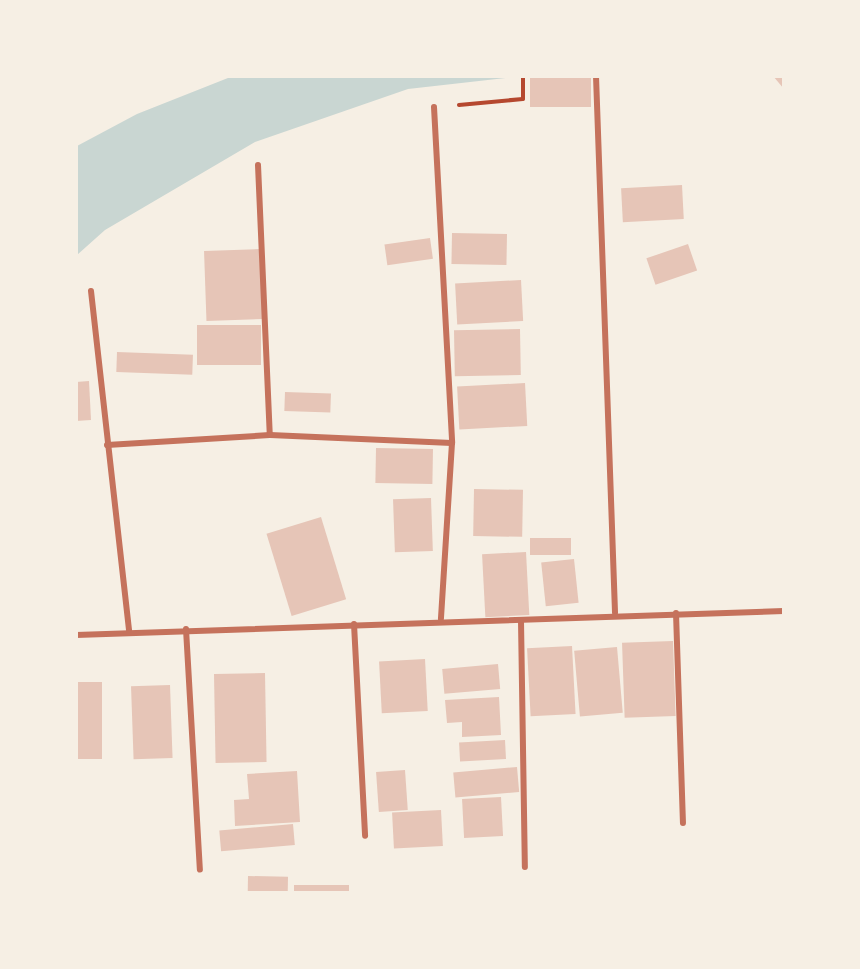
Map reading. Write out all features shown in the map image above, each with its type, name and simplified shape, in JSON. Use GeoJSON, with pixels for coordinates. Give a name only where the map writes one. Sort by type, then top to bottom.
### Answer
{"type":"FeatureCollection","features":[{"type":"Feature","properties":{"kind":"street"},"geometry":{"type":"LineString","coordinates":[[596,76],[615,613]]}},
{"type":"Feature","properties":{"kind":"street"},"geometry":{"type":"LineString","coordinates":[[434,107],[452,443],[441,619]]}},
{"type":"Feature","properties":{"kind":"street"},"geometry":{"type":"LineString","coordinates":[[258,165],[270,435]]}},
{"type":"Feature","properties":{"kind":"street"},"geometry":{"type":"LineString","coordinates":[[91,291],[129,631]]}},
{"type":"Feature","properties":{"kind":"street"},"geometry":{"type":"LineString","coordinates":[[107,445],[270,435],[452,443]]}},
{"type":"Feature","properties":{"kind":"street"},"geometry":{"type":"LineString","coordinates":[[76,634],[441,619],[521,621],[615,613],[783,610]]}},
{"type":"Feature","properties":{"kind":"street"},"geometry":{"type":"LineString","coordinates":[[676,613],[683,823]]}},
{"type":"Feature","properties":{"kind":"street"},"geometry":{"type":"LineString","coordinates":[[521,621],[525,867]]}},
{"type":"Feature","properties":{"kind":"street"},"geometry":{"type":"LineString","coordinates":[[354,624],[365,836]]}},
{"type":"Feature","properties":{"kind":"street"},"geometry":{"type":"LineString","coordinates":[[186,629],[200,870]]}},
{"type":"Feature","properties":{"kind":"path"},"geometry":{"type":"LineString","coordinates":[[434,107],[523,99],[523,76]]}},
{"type":"Feature","properties":{"kind":"shaded area"},"geometry":{"type":"Polygon","coordinates":[[[233,76],[515,77],[408,89],[255,142],[105,230],[77,255],[77,146],[137,114],[233,76]]]}},
{"type":"Feature","properties":{"kind":"building"},"geometry":{"type":"Polygon","coordinates":[[[530,76],[591,76],[591,107],[530,107],[530,76]]]}},
{"type":"Feature","properties":{"kind":"building"},"geometry":{"type":"Polygon","coordinates":[[[773,76],[784,76],[784,89],[773,76]]]}},
{"type":"Feature","properties":{"kind":"building"},"geometry":{"type":"Polygon","coordinates":[[[682,185],[684,219],[623,222],[621,188],[682,185]]]}},
{"type":"Feature","properties":{"kind":"building"},"geometry":{"type":"Polygon","coordinates":[[[452,233],[507,234],[506,265],[451,264],[452,233]]]}},
{"type":"Feature","properties":{"kind":"building"},"geometry":{"type":"Polygon","coordinates":[[[430,238],[433,259],[387,265],[384,244],[430,238]]]}},
{"type":"Feature","properties":{"kind":"building"},"geometry":{"type":"Polygon","coordinates":[[[688,244],[697,270],[656,285],[646,258],[688,244]]]}},
{"type":"Feature","properties":{"kind":"building"},"geometry":{"type":"Polygon","coordinates":[[[260,249],[262,319],[206,321],[204,251],[260,249]]]}},
{"type":"Feature","properties":{"kind":"building"},"geometry":{"type":"Polygon","coordinates":[[[521,280],[523,321],[457,324],[455,283],[521,280]]]}},
{"type":"Feature","properties":{"kind":"building"},"geometry":{"type":"Polygon","coordinates":[[[197,325],[261,325],[261,365],[197,365],[197,325]]]}},
{"type":"Feature","properties":{"kind":"building"},"geometry":{"type":"Polygon","coordinates":[[[520,329],[521,375],[455,376],[454,330],[520,329]]]}},
{"type":"Feature","properties":{"kind":"building"},"geometry":{"type":"Polygon","coordinates":[[[117,352],[193,355],[192,375],[116,372],[117,352]]]}},
{"type":"Feature","properties":{"kind":"building"},"geometry":{"type":"Polygon","coordinates":[[[89,381],[91,420],[76,421],[76,382],[89,381]]]}},
{"type":"Feature","properties":{"kind":"building"},"geometry":{"type":"Polygon","coordinates":[[[525,383],[527,426],[459,429],[457,387],[525,383]]]}},
{"type":"Feature","properties":{"kind":"building"},"geometry":{"type":"Polygon","coordinates":[[[285,392],[331,394],[330,413],[284,411],[285,392]]]}},
{"type":"Feature","properties":{"kind":"building"},"geometry":{"type":"Polygon","coordinates":[[[376,448],[433,449],[432,484],[375,483],[376,448]]]}},
{"type":"Feature","properties":{"kind":"building"},"geometry":{"type":"Polygon","coordinates":[[[474,489],[523,490],[522,537],[473,536],[474,489]]]}},
{"type":"Feature","properties":{"kind":"building"},"geometry":{"type":"Polygon","coordinates":[[[431,498],[433,551],[395,552],[393,499],[431,498]]]}},
{"type":"Feature","properties":{"kind":"building"},"geometry":{"type":"Polygon","coordinates":[[[321,517],[346,599],[292,616],[266,534],[321,517]]]}},
{"type":"Feature","properties":{"kind":"building"},"geometry":{"type":"Polygon","coordinates":[[[530,538],[571,538],[571,555],[530,555],[530,538]]]}},
{"type":"Feature","properties":{"kind":"building"},"geometry":{"type":"Polygon","coordinates":[[[526,552],[529,615],[485,617],[482,554],[526,552]]]}},
{"type":"Feature","properties":{"kind":"building"},"geometry":{"type":"Polygon","coordinates":[[[574,559],[579,603],[546,606],[541,562],[574,559]]]}},
{"type":"Feature","properties":{"kind":"building"},"geometry":{"type":"Polygon","coordinates":[[[673,641],[676,716],[625,718],[622,643],[673,641]]]}},
{"type":"Feature","properties":{"kind":"building"},"geometry":{"type":"Polygon","coordinates":[[[572,646],[576,714],[531,716],[527,648],[572,646]]]}},
{"type":"Feature","properties":{"kind":"building"},"geometry":{"type":"Polygon","coordinates":[[[617,647],[623,713],[580,716],[574,651],[617,647]]]}},
{"type":"Feature","properties":{"kind":"building"},"geometry":{"type":"Polygon","coordinates":[[[425,659],[428,711],[382,713],[379,661],[425,659]]]}},
{"type":"Feature","properties":{"kind":"building"},"geometry":{"type":"Polygon","coordinates":[[[498,664],[500,689],[444,694],[442,669],[498,664]]]}},
{"type":"Feature","properties":{"kind":"building"},"geometry":{"type":"Polygon","coordinates":[[[265,673],[267,762],[216,763],[214,674],[265,673]]]}},
{"type":"Feature","properties":{"kind":"building"},"geometry":{"type":"Polygon","coordinates":[[[76,682],[102,682],[102,759],[76,759],[76,682]]]}},
{"type":"Feature","properties":{"kind":"building"},"geometry":{"type":"Polygon","coordinates":[[[170,685],[173,758],[134,759],[131,686],[170,685]]]}},
{"type":"Feature","properties":{"kind":"building"},"geometry":{"type":"Polygon","coordinates":[[[499,697],[501,735],[462,737],[462,722],[447,723],[445,700],[499,697]]]}},
{"type":"Feature","properties":{"kind":"building"},"geometry":{"type":"Polygon","coordinates":[[[505,740],[506,759],[460,761],[459,742],[505,740]]]}},
{"type":"Feature","properties":{"kind":"building"},"geometry":{"type":"Polygon","coordinates":[[[517,767],[519,792],[455,797],[453,773],[517,767]]]}},
{"type":"Feature","properties":{"kind":"building"},"geometry":{"type":"Polygon","coordinates":[[[405,770],[408,810],[379,812],[376,772],[405,770]]]}},
{"type":"Feature","properties":{"kind":"building"},"geometry":{"type":"Polygon","coordinates":[[[297,771],[300,822],[235,826],[234,800],[249,799],[247,774],[297,771]]]}},
{"type":"Feature","properties":{"kind":"building"},"geometry":{"type":"Polygon","coordinates":[[[501,797],[503,836],[464,838],[462,799],[501,797]]]}},
{"type":"Feature","properties":{"kind":"building"},"geometry":{"type":"Polygon","coordinates":[[[441,810],[443,846],[394,849],[392,813],[441,810]]]}},
{"type":"Feature","properties":{"kind":"building"},"geometry":{"type":"Polygon","coordinates":[[[293,824],[295,845],[221,851],[219,830],[293,824]]]}},
{"type":"Feature","properties":{"kind":"building"},"geometry":{"type":"Polygon","coordinates":[[[248,876],[288,877],[288,892],[248,892],[248,876]]]}},
{"type":"Feature","properties":{"kind":"building"},"geometry":{"type":"Polygon","coordinates":[[[294,885],[349,885],[349,892],[294,892],[294,885]]]}}]}
